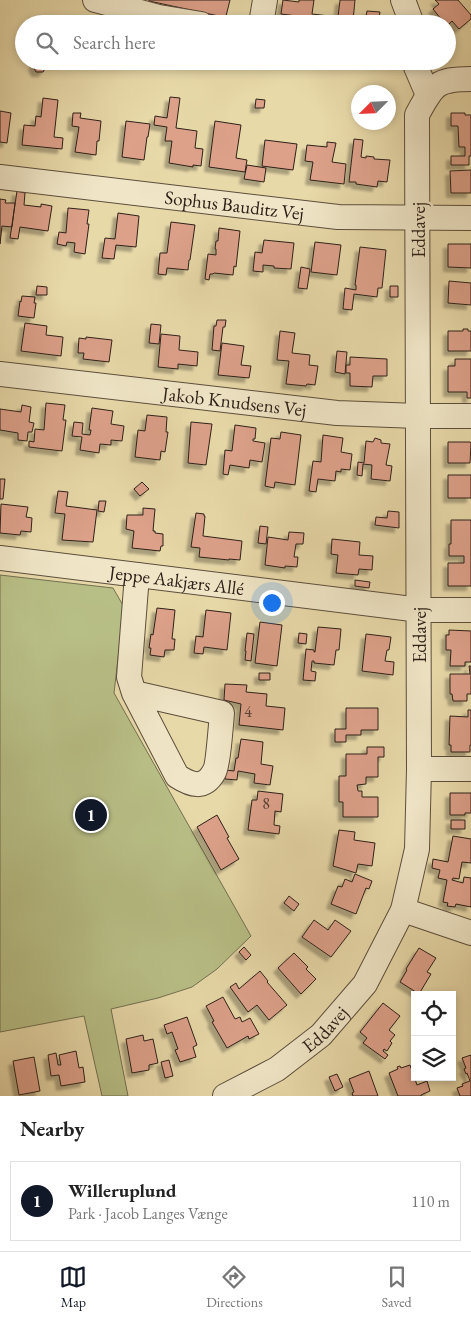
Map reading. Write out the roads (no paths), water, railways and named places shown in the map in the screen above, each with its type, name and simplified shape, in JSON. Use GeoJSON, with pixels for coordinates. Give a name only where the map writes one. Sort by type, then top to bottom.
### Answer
{"type":"FeatureCollection","features":[{"type":"Feature","properties":{"kind":"street"},"geometry":{"type":"LineString","coordinates":[[95,0],[151,15]]}},
{"type":"Feature","properties":{"kind":"street"},"geometry":{"type":"LineString","coordinates":[[262,15],[265,0]]}},
{"type":"Feature","properties":{"kind":"street"},"geometry":{"type":"LineString","coordinates":[[403,0],[409,15]]}},
{"type":"Feature","properties":{"kind":"street"},"geometry":{"type":"LineString","coordinates":[[418,70],[428,95],[437,85],[453,79],[471,79]]}},
{"type":"Feature","properties":{"kind":"street","name":"Eddavej"},"geometry":{"type":"LineString","coordinates":[[225,1096],[277,1069],[321,1036],[365,984],[403,910],[417,849],[420,769],[418,115],[428,95]]}},
{"type":"Feature","properties":{"kind":"street","name":"Sophus Bauditz Vej"},"geometry":{"type":"LineString","coordinates":[[0,177],[338,217],[471,218]]}},
{"type":"Feature","properties":{"kind":"street","name":"Jakob Knudsens Vej"},"geometry":{"type":"LineString","coordinates":[[0,374],[337,413],[471,416]]}},
{"type":"Feature","properties":{"kind":"street","name":"Jeppe Aakjærs Allé"},"geometry":{"type":"LineString","coordinates":[[0,558],[420,610],[471,610]]}},
{"type":"Feature","properties":{"kind":"street"},"geometry":{"type":"LineString","coordinates":[[134,694],[129,677],[137,575]]}},
{"type":"Feature","properties":{"kind":"street"},"geometry":{"type":"LineString","coordinates":[[420,769],[471,769]]}},
{"type":"Feature","properties":{"kind":"street"},"geometry":{"type":"LineString","coordinates":[[403,910],[471,933]]}},
{"type":"Feature","properties":{"kind":"place","name":"Willeruplund"},"geometry":{"type":"Point","coordinates":[91,815]}}]}
